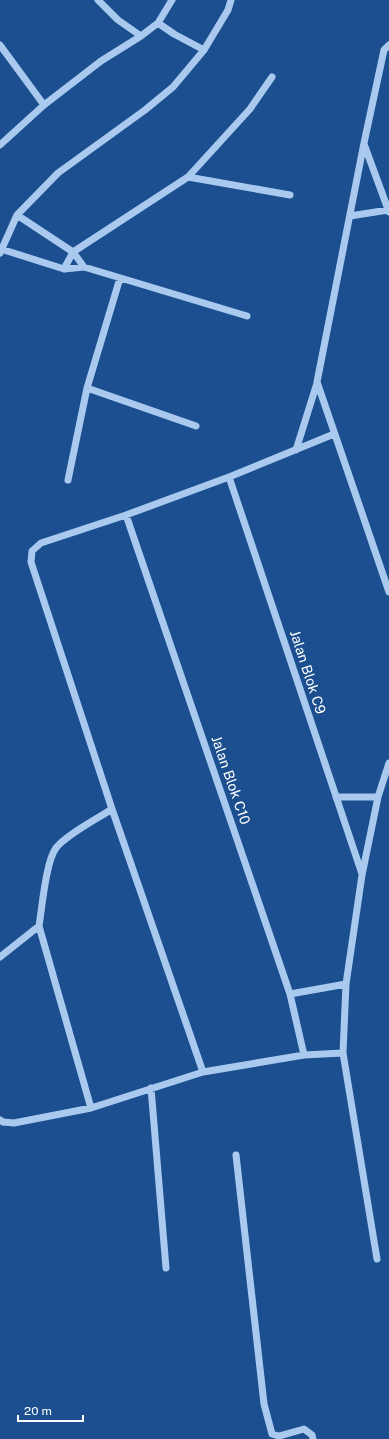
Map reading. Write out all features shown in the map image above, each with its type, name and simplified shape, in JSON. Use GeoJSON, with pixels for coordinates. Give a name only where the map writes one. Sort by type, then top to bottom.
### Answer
{"type":"FeatureCollection","features":[{"type":"Feature","properties":{"kind":"street"},"geometry":{"type":"LineString","coordinates":[[98,0],[118,20],[141,36]]}},
{"type":"Feature","properties":{"kind":"street"},"geometry":{"type":"LineString","coordinates":[[0,145],[44,104],[101,61],[141,36],[158,23],[172,0]]}},
{"type":"Feature","properties":{"kind":"street"},"geometry":{"type":"LineString","coordinates":[[231,0],[228,10],[204,50],[173,87],[145,110],[58,173],[17,215],[1,251],[64,269],[84,267],[247,316]]}},
{"type":"Feature","properties":{"kind":"street"},"geometry":{"type":"LineString","coordinates":[[158,23],[174,34],[204,50]]}},
{"type":"Feature","properties":{"kind":"street"},"geometry":{"type":"LineString","coordinates":[[0,45],[44,104]]}},
{"type":"Feature","properties":{"kind":"street"},"geometry":{"type":"LineString","coordinates":[[296,450],[317,382],[364,143],[384,50],[389,45]]}},
{"type":"Feature","properties":{"kind":"street"},"geometry":{"type":"LineString","coordinates":[[64,269],[73,252],[188,177],[250,109],[272,77]]}},
{"type":"Feature","properties":{"kind":"street"},"geometry":{"type":"LineString","coordinates":[[350,216],[389,211],[364,143]]}},
{"type":"Feature","properties":{"kind":"street"},"geometry":{"type":"LineString","coordinates":[[188,177],[290,195]]}},
{"type":"Feature","properties":{"kind":"street"},"geometry":{"type":"LineString","coordinates":[[17,215],[73,252],[84,267]]}},
{"type":"Feature","properties":{"kind":"street"},"geometry":{"type":"LineString","coordinates":[[68,480],[87,388],[120,278]]}},
{"type":"Feature","properties":{"kind":"street"},"geometry":{"type":"LineString","coordinates":[[317,382],[389,592]]}},
{"type":"Feature","properties":{"kind":"street"},"geometry":{"type":"LineString","coordinates":[[87,388],[196,426]]}},
{"type":"Feature","properties":{"kind":"street"},"geometry":{"type":"LineString","coordinates":[[203,1072],[112,809],[31,562],[32,550],[41,543],[126,515],[229,477],[334,434]]}},
{"type":"Feature","properties":{"kind":"street","name":"Jalan Blok C9"},"geometry":{"type":"LineString","coordinates":[[229,477],[362,875]]}},
{"type":"Feature","properties":{"kind":"street","name":"Jalan Blok C10"},"geometry":{"type":"LineString","coordinates":[[126,515],[290,994],[304,1055]]}},
{"type":"Feature","properties":{"kind":"street"},"geometry":{"type":"LineString","coordinates":[[377,1259],[343,1053],[346,984],[362,875],[378,797],[389,763]]}},
{"type":"Feature","properties":{"kind":"street"},"geometry":{"type":"LineString","coordinates":[[336,797],[378,797]]}},
{"type":"Feature","properties":{"kind":"street"},"geometry":{"type":"LineString","coordinates":[[91,1108],[39,926],[50,860],[56,848],[68,837],[112,809]]}},
{"type":"Feature","properties":{"kind":"street"},"geometry":{"type":"LineString","coordinates":[[0,956],[39,926]]}},
{"type":"Feature","properties":{"kind":"street"},"geometry":{"type":"LineString","coordinates":[[290,994],[346,984]]}},
{"type":"Feature","properties":{"kind":"street"},"geometry":{"type":"LineString","coordinates":[[0,1120],[3,1122],[14,1123],[91,1108],[203,1072],[304,1055],[343,1053]]}},
{"type":"Feature","properties":{"kind":"street"},"geometry":{"type":"LineString","coordinates":[[150,1088],[166,1268]]}},
{"type":"Feature","properties":{"kind":"street"},"geometry":{"type":"LineString","coordinates":[[236,1155],[264,1404],[272,1434],[279,1436],[304,1429],[312,1435],[313,1439]]}}]}
